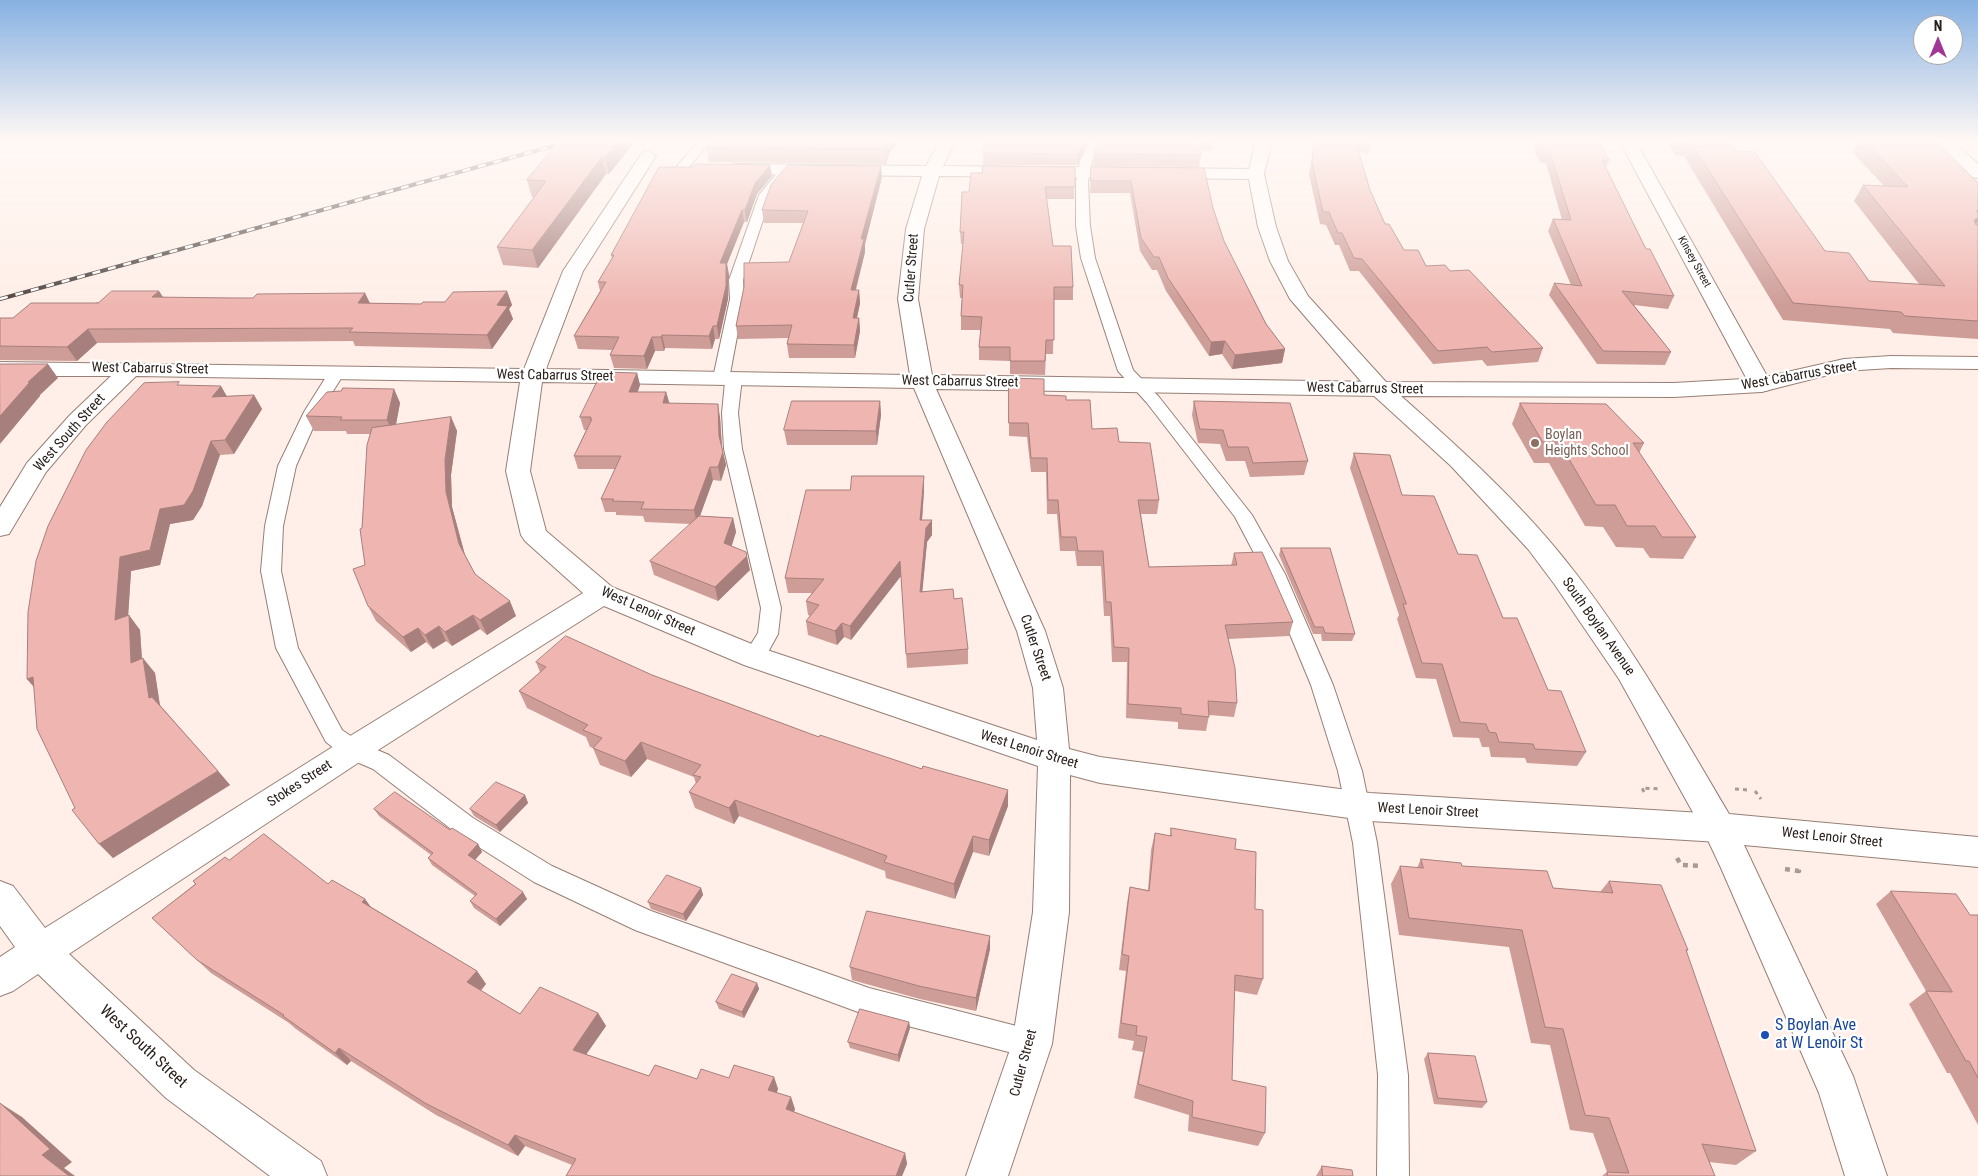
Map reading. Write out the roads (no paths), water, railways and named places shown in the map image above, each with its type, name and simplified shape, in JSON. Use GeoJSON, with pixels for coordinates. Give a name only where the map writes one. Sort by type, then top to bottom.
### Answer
{"type":"FeatureCollection","features":[{"type":"Feature","properties":{"kind":"street","name":"West Lenoir Street"},"geometry":{"type":"LineString","coordinates":[[630,195],[573,271],[532,376],[518,471],[534,535],[602,594],[754,657],[1054,759],[1100,770],[1358,805],[1718,828],[1978,852]]}},
{"type":"Feature","properties":{"kind":"street","name":"Cutler Street"},"geometry":{"type":"LineString","coordinates":[[925,195],[914,229],[908,299],[922,382],[1031,632],[1048,688],[1054,759],[1050,912],[1032,1044],[987,1176]]}},
{"type":"Feature","properties":{"kind":"street","name":"South Boylan Avenue"},"geometry":{"type":"LineString","coordinates":[[1260,195],[1267,227],[1279,261],[1300,299],[1380,389],[1503,504],[1565,578],[1630,671],[1718,828],[1839,1090],[1866,1176]]}},
{"type":"Feature","properties":{"kind":"street","name":"Kinsey Street"},"geometry":{"type":"LineString","coordinates":[[1657,195],[1761,385]]}},
{"type":"Feature","properties":{"kind":"street","name":"West Cabarrus Street"},"geometry":{"type":"LineString","coordinates":[[0,369],[338,372],[1380,389],[1674,390],[1761,385],[1844,366],[1891,362],[1978,363]]}},
{"type":"Feature","properties":{"kind":"street","name":"West South Street"},"geometry":{"type":"LineString","coordinates":[[0,528],[36,468],[78,420],[130,369]]}},
{"type":"Feature","properties":{"kind":"street","name":"Stokes Street"},"geometry":{"type":"LineString","coordinates":[[0,978],[353,750],[602,594]]}},
{"type":"Feature","properties":{"kind":"street","name":"West South Street"},"geometry":{"type":"LineString","coordinates":[[0,897],[41,952],[180,1084],[306,1176]]}},
{"type":"Feature","properties":{"kind":"lane"},"geometry":{"type":"LineString","coordinates":[[754,657],[768,634],[771,608],[733,449],[729,424],[727,378],[737,299],[736,280],[756,215],[765,195]]}},
{"type":"Feature","properties":{"kind":"lane"},"geometry":{"type":"LineString","coordinates":[[1084,195],[1083,226],[1088,258],[1116,346],[1126,371],[1153,400],[1243,515],[1276,574],[1322,685],[1350,771],[1365,842],[1392,1075],[1393,1176]]}},
{"type":"Feature","properties":{"kind":"lane"},"geometry":{"type":"LineString","coordinates":[[338,372],[312,412],[287,466],[274,526],[271,571],[287,648],[334,736],[353,750],[381,762],[464,825],[543,874],[644,921],[869,1002],[1032,1044]]}},
{"type":"Feature","properties":{"kind":"railway"},"geometry":{"type":"LineString","coordinates":[[0,299],[377,195]]}},
{"type":"Feature","properties":{"kind":"place","name":"Boylan Heights School"},"geometry":{"type":"Point","coordinates":[1535,443]}},
{"type":"Feature","properties":{"kind":"place","name":"S Boylan Ave at W Lenoir St"},"geometry":{"type":"Point","coordinates":[1765,1035]}}]}
